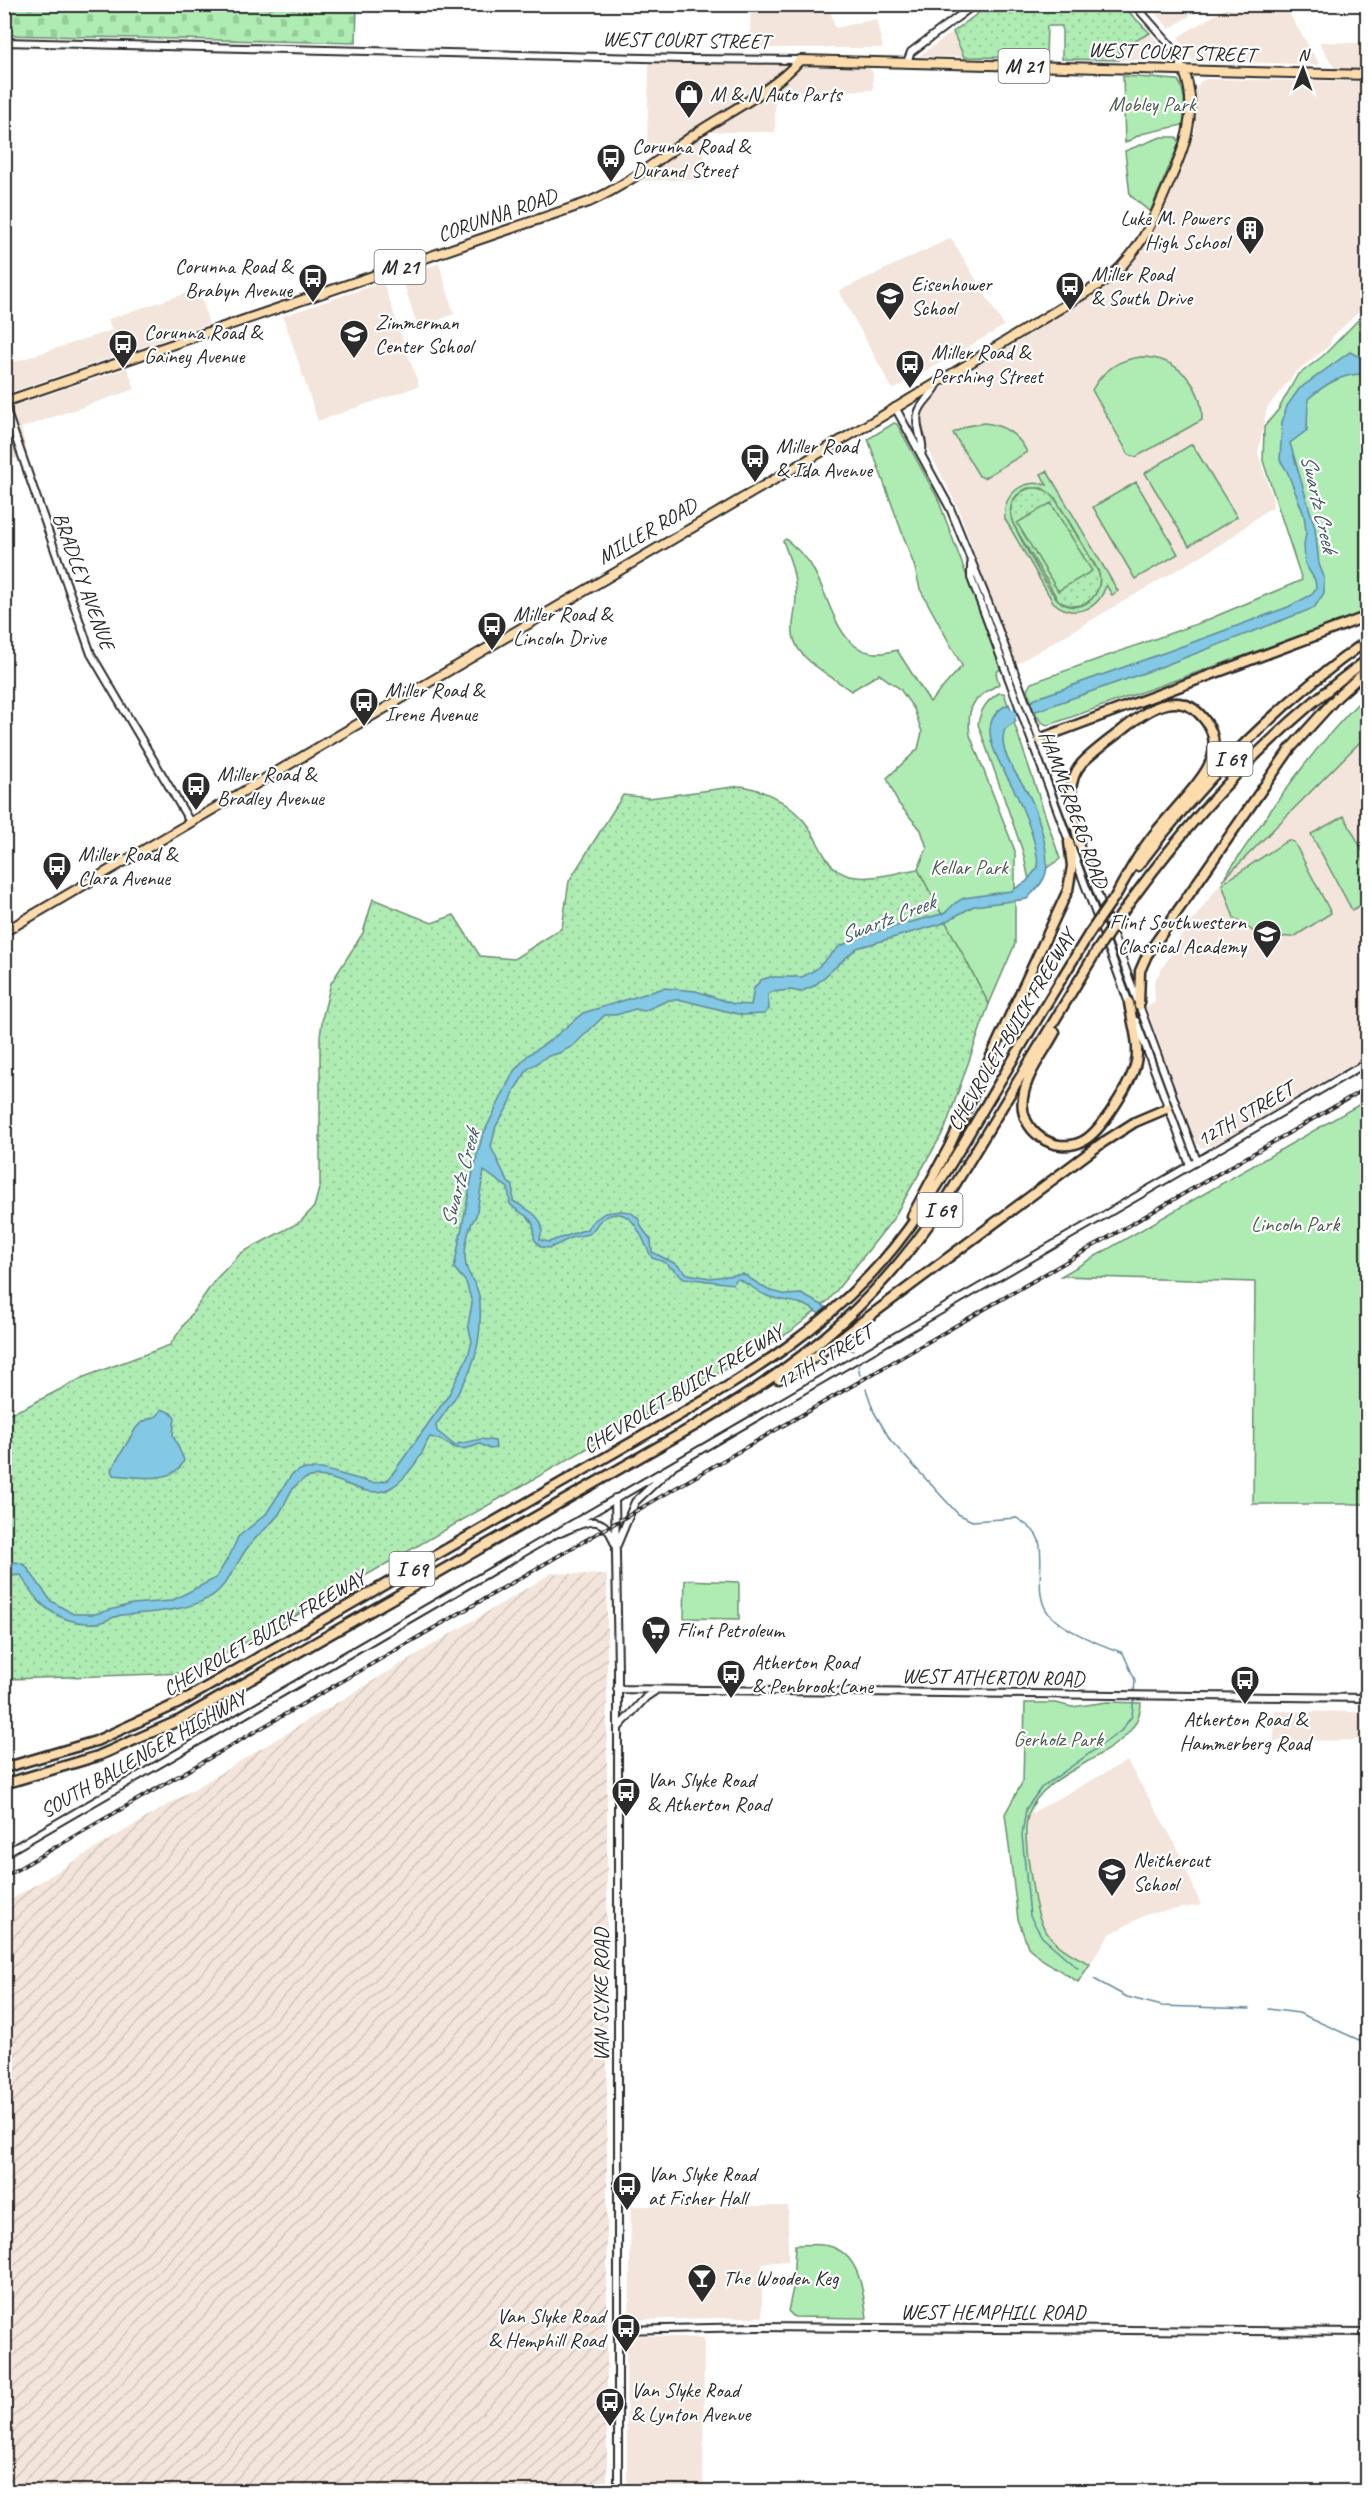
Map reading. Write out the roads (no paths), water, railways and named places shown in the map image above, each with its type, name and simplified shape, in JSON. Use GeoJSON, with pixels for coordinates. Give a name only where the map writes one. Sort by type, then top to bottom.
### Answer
{"type":"FeatureCollection","features":[{"type":"Feature","properties":{"kind":"highway"},"geometry":{"type":"LineString","coordinates":[[1040,738],[1368,616]]}},
{"type":"Feature","properties":{"kind":"highway","name":"CHEVROLET-BUICK FREEWAY"},"geometry":{"type":"LineString","coordinates":[[4,1768],[96,1741],[179,1703],[723,1389],[763,1365],[819,1324],[868,1277],[898,1242],[938,1185],[1089,934],[1114,898],[1185,808],[1253,736],[1314,682],[1368,640]]}},
{"type":"Feature","properties":{"kind":"highway","name":"CHEVROLET-BUICK FREEWAY"},"geometry":{"type":"LineString","coordinates":[[4,1784],[98,1756],[180,1720],[763,1386],[840,1325],[909,1253],[947,1198],[1096,951],[1155,867],[1253,757],[1322,695],[1368,659]]}},
{"type":"Feature","properties":{"kind":"highway"},"geometry":{"type":"LineString","coordinates":[[1139,1006],[1140,971],[1147,956],[1290,749],[1331,703],[1368,669]]}},
{"type":"Feature","properties":{"kind":"highway"},"geometry":{"type":"LineString","coordinates":[[1079,843],[1070,788],[1075,772],[1082,763],[1139,717],[1159,705],[1178,704],[1191,708],[1201,716],[1209,727],[1213,739],[1209,764],[1144,846],[1114,898]]}},
{"type":"Feature","properties":{"kind":"highway"},"geometry":{"type":"LineString","coordinates":[[898,1242],[949,1147],[1068,890],[1072,866],[1069,842]]}},
{"type":"Feature","properties":{"kind":"highway"},"geometry":{"type":"LineString","coordinates":[[1071,995],[1058,1025],[1028,1079],[1022,1100],[1025,1118],[1031,1129],[1045,1141],[1057,1145],[1075,1144],[1091,1136],[1102,1124],[1130,1078],[1137,1056],[1129,1004]]}},
{"type":"Feature","properties":{"kind":"highway"},"geometry":{"type":"LineString","coordinates":[[763,1386],[791,1373],[812,1359],[1102,1143],[1135,1122],[1168,1108]]}},
{"type":"Feature","properties":{"kind":"main road","name":"WEST COURT STREET"},"geometry":{"type":"LineString","coordinates":[[800,60],[1368,75]]}},
{"type":"Feature","properties":{"kind":"main road","name":"CORUNNA ROAD"},"geometry":{"type":"LineString","coordinates":[[4,403],[589,202],[623,184],[725,116],[787,73],[800,60]]}},
{"type":"Feature","properties":{"kind":"main road","name":"MILLER ROAD"},"geometry":{"type":"LineString","coordinates":[[4,932],[938,382],[1096,287],[1118,271],[1134,253],[1153,220],[1186,142],[1191,111],[1184,71]]}},
{"type":"Feature","properties":{"kind":"street"},"geometry":{"type":"LineString","coordinates":[[907,62],[911,52],[975,4]]}},
{"type":"Feature","properties":{"kind":"street"},"geometry":{"type":"LineString","coordinates":[[1134,4],[1171,46],[1184,71]]}},
{"type":"Feature","properties":{"kind":"street","name":"WEST COURT STREET"},"geometry":{"type":"LineString","coordinates":[[4,42],[675,59],[800,60]]}},
{"type":"Feature","properties":{"kind":"street"},"geometry":{"type":"LineString","coordinates":[[921,455],[923,446],[917,426],[918,413],[938,382]]}},
{"type":"Feature","properties":{"kind":"street","name":"BRADLEY AVENUE"},"geometry":{"type":"LineString","coordinates":[[4,403],[91,654],[190,822]]}},
{"type":"Feature","properties":{"kind":"street","name":"HAMMERBERG ROAD"},"geometry":{"type":"LineString","coordinates":[[895,407],[950,508],[971,564],[978,576],[1197,1161]]}},
{"type":"Feature","properties":{"kind":"street","name":"HAMMERBERG ROAD"},"geometry":{"type":"LineString","coordinates":[[971,564],[972,578],[1034,749],[1190,1165]]}},
{"type":"Feature","properties":{"kind":"street"},"geometry":{"type":"LineString","coordinates":[[1034,749],[1040,738]]}},
{"type":"Feature","properties":{"kind":"street","name":"12TH STREET"},"geometry":{"type":"LineString","coordinates":[[298,1682],[1368,1062]]}},
{"type":"Feature","properties":{"kind":"street"},"geometry":{"type":"LineString","coordinates":[[1168,1108],[1173,1097]]}},
{"type":"Feature","properties":{"kind":"street"},"geometry":{"type":"LineString","coordinates":[[616,1548],[635,1502],[678,1461]]}},
{"type":"Feature","properties":{"kind":"street","name":"VAN SLYKE ROAD"},"geometry":{"type":"LineString","coordinates":[[615,1498],[618,2492]]}},
{"type":"Feature","properties":{"kind":"street"},"geometry":{"type":"LineString","coordinates":[[528,1548],[591,1521],[597,1521],[608,1527],[616,1548]]}},
{"type":"Feature","properties":{"kind":"street","name":"SOUTH BALLENGER HIGHWAY"},"geometry":{"type":"LineString","coordinates":[[4,1854],[298,1682]]}},
{"type":"Feature","properties":{"kind":"street","name":"WEST ATHERTON ROAD"},"geometry":{"type":"LineString","coordinates":[[617,1689],[1368,1698]]}},
{"type":"Feature","properties":{"kind":"street"},"geometry":{"type":"LineString","coordinates":[[617,1728],[646,1697],[657,1690]]}},
{"type":"Feature","properties":{"kind":"street","name":"WEST HEMPHILL ROAD"},"geometry":{"type":"LineString","coordinates":[[618,2330],[769,2327],[1368,2332]]}},
{"type":"Feature","properties":{"kind":"water"},"geometry":{"type":"Polygon","coordinates":[[[1350,352],[1367,361],[1367,379],[1363,374],[1347,376],[1333,381],[1314,394],[1308,399],[1307,430],[1290,443],[1315,528],[1319,564],[1324,577],[1324,593],[1314,608],[1158,668],[1036,711],[1032,701],[1037,698],[1288,607],[1311,595],[1316,588],[1315,580],[1305,564],[1304,515],[1287,471],[1280,460],[1282,422],[1287,406],[1299,389],[1350,352]]]}},
{"type":"Feature","properties":{"kind":"water"},"geometry":{"type":"Polygon","coordinates":[[[1009,704],[1016,721],[1005,729],[1003,744],[1012,768],[1034,806],[1042,829],[1046,853],[1045,877],[1027,899],[974,906],[941,924],[857,948],[814,986],[800,992],[791,990],[772,992],[768,995],[769,1009],[764,1014],[742,1015],[682,1000],[669,1000],[644,1011],[635,1009],[616,1015],[605,1015],[573,1046],[546,1057],[528,1069],[496,1126],[491,1147],[508,1182],[513,1186],[513,1201],[536,1216],[539,1221],[542,1231],[540,1240],[549,1242],[587,1229],[592,1222],[605,1213],[630,1212],[638,1218],[651,1240],[652,1252],[676,1264],[688,1274],[710,1278],[743,1274],[768,1290],[787,1295],[801,1294],[826,1307],[819,1314],[807,1306],[767,1296],[738,1279],[733,1284],[684,1278],[664,1262],[652,1258],[634,1224],[620,1214],[601,1220],[589,1234],[573,1237],[550,1248],[541,1247],[534,1239],[531,1220],[510,1204],[508,1188],[484,1171],[476,1216],[469,1233],[465,1253],[467,1269],[479,1296],[479,1339],[476,1354],[464,1382],[436,1425],[437,1431],[454,1445],[481,1439],[495,1441],[496,1448],[490,1449],[480,1444],[463,1449],[457,1448],[430,1437],[405,1477],[392,1487],[381,1491],[369,1491],[323,1477],[312,1477],[301,1481],[291,1492],[272,1523],[248,1547],[220,1589],[211,1597],[187,1607],[122,1615],[97,1623],[82,1623],[60,1617],[46,1608],[30,1590],[21,1575],[11,1576],[5,1586],[7,1565],[16,1562],[25,1565],[51,1601],[73,1614],[95,1614],[132,1604],[171,1601],[216,1578],[238,1537],[266,1514],[292,1474],[302,1469],[322,1469],[373,1483],[388,1480],[448,1396],[468,1356],[472,1341],[468,1325],[472,1303],[466,1282],[454,1268],[482,1137],[514,1071],[528,1055],[551,1040],[583,1013],[664,988],[696,991],[734,1004],[751,1005],[754,988],[761,980],[770,977],[802,977],[815,970],[840,946],[870,933],[945,913],[964,898],[1011,891],[1026,882],[1038,867],[1034,840],[1017,796],[993,747],[990,735],[991,723],[997,712],[1009,704]]]}},
{"type":"Feature","properties":{"kind":"water"},"geometry":{"type":"Polygon","coordinates":[[[162,1409],[171,1413],[175,1418],[173,1435],[184,1460],[179,1468],[172,1473],[152,1478],[113,1475],[111,1470],[136,1428],[142,1422],[157,1416],[162,1409]]]}},
{"type":"Feature","properties":{"kind":"waterway","name":"Swartz Creek"},"geometry":{"type":"LineString","coordinates":[[1004,719],[1016,712],[1043,703]]}},
{"type":"Feature","properties":{"kind":"waterway"},"geometry":{"type":"LineString","coordinates":[[843,1345],[853,1351]]}},
{"type":"Feature","properties":{"kind":"waterway"},"geometry":{"type":"LineString","coordinates":[[858,1365],[860,1375]]}},
{"type":"Feature","properties":{"kind":"waterway"},"geometry":{"type":"LineString","coordinates":[[866,1389],[874,1412],[891,1441],[958,1514],[972,1521],[1017,1518],[1033,1530],[1039,1541],[1040,1588],[1044,1606],[1049,1614],[1073,1632],[1123,1653],[1135,1680],[1134,1693]]}},
{"type":"Feature","properties":{"kind":"waterway"},"geometry":{"type":"LineString","coordinates":[[1078,1968],[1042,1937],[1030,1916],[1022,1835],[1026,1809],[1041,1788],[1121,1731],[1132,1716],[1134,1697]]}},
{"type":"Feature","properties":{"kind":"waterway"},"geometry":{"type":"LineString","coordinates":[[1094,1979],[1127,1997],[1162,2006],[1250,2009]]}},
{"type":"Feature","properties":{"kind":"waterway"},"geometry":{"type":"LineString","coordinates":[[1268,2009],[1299,2013],[1368,2044]]}},
{"type":"Feature","properties":{"kind":"railway"},"geometry":{"type":"LineString","coordinates":[[4,1877],[1368,1087]]}},
{"type":"Feature","properties":{"kind":"place","name":"M & N Auto Parts"},"geometry":{"type":"Point","coordinates":[689,120]}},
{"type":"Feature","properties":{"kind":"place","name":"Corunna Road & Durand Street"},"geometry":{"type":"Point","coordinates":[611,184]}},
{"type":"Feature","properties":{"kind":"place","name":"Luke M. Powers High School"},"geometry":{"type":"Point","coordinates":[1250,256]}},
{"type":"Feature","properties":{"kind":"place","name":"Corunna Road & Brabyn Avenue"},"geometry":{"type":"Point","coordinates":[313,304]}},
{"type":"Feature","properties":{"kind":"place","name":"Miller Road & South Drive"},"geometry":{"type":"Point","coordinates":[1070,312]}},
{"type":"Feature","properties":{"kind":"place","name":"Eisenhower School"},"geometry":{"type":"Point","coordinates":[890,322]}},
{"type":"Feature","properties":{"kind":"place","name":"Zimmerman Center School"},"geometry":{"type":"Point","coordinates":[354,360]}},
{"type":"Feature","properties":{"kind":"place","name":"Corunna Road & Gainey Avenue"},"geometry":{"type":"Point","coordinates":[123,370]}},
{"type":"Feature","properties":{"kind":"place","name":"Miller Road & Pershing Street"},"geometry":{"type":"Point","coordinates":[910,390]}},
{"type":"Feature","properties":{"kind":"place","name":"Miller Road & Ida Avenue"},"geometry":{"type":"Point","coordinates":[755,484]}},
{"type":"Feature","properties":{"kind":"place","name":"Miller Road & Lincoln Drive"},"geometry":{"type":"Point","coordinates":[492,652]}},
{"type":"Feature","properties":{"kind":"place","name":"Miller Road & Irene Avenue"},"geometry":{"type":"Point","coordinates":[364,728]}},
{"type":"Feature","properties":{"kind":"place","name":"Miller Road & Bradley Avenue"},"geometry":{"type":"Point","coordinates":[196,812]}},
{"type":"Feature","properties":{"kind":"place","name":"Miller Road & Clara Avenue"},"geometry":{"type":"Point","coordinates":[57,892]}},
{"type":"Feature","properties":{"kind":"place","name":"Flint Southwestern Classical Academy"},"geometry":{"type":"Point","coordinates":[1267,960]}},
{"type":"Feature","properties":{"kind":"place","name":"Flint Petroleum"},"geometry":{"type":"Point","coordinates":[656,1656]}},
{"type":"Feature","properties":{"kind":"place","name":"Atherton Road & Penbrook Lane"},"geometry":{"type":"Point","coordinates":[731,1700]}},
{"type":"Feature","properties":{"kind":"place","name":"Atherton Road & Hammerberg Road"},"geometry":{"type":"Point","coordinates":[1245,1706]}},
{"type":"Feature","properties":{"kind":"place","name":"Van Slyke Road & Atherton Road"},"geometry":{"type":"Point","coordinates":[626,1818]}},
{"type":"Feature","properties":{"kind":"place","name":"Neithercut School"},"geometry":{"type":"Point","coordinates":[1112,1898]}},
{"type":"Feature","properties":{"kind":"place","name":"Van Slyke Road at Fisher Hall"},"geometry":{"type":"Point","coordinates":[627,2212]}},
{"type":"Feature","properties":{"kind":"place","name":"The Wooden Keg"},"geometry":{"type":"Point","coordinates":[702,2304]}},
{"type":"Feature","properties":{"kind":"place","name":"Van Slyke Road & Hemphill Road"},"geometry":{"type":"Point","coordinates":[626,2354]}},
{"type":"Feature","properties":{"kind":"place","name":"Van Slyke Road & Lynton Avenue"},"geometry":{"type":"Point","coordinates":[610,2428]}},
{"type":"Feature","properties":{"kind":"park label","name":"Mobley Park"},"geometry":{"type":"Point","coordinates":[1152,104]}},
{"type":"Feature","properties":{"kind":"park label","name":"Kellar Park"},"geometry":{"type":"Point","coordinates":[969,867]}},
{"type":"Feature","properties":{"kind":"park label","name":"Lincoln Park"},"geometry":{"type":"Point","coordinates":[1295,1224]}},
{"type":"Feature","properties":{"kind":"park label","name":"Gerholz Park"},"geometry":{"type":"Point","coordinates":[1058,1739]}}]}
